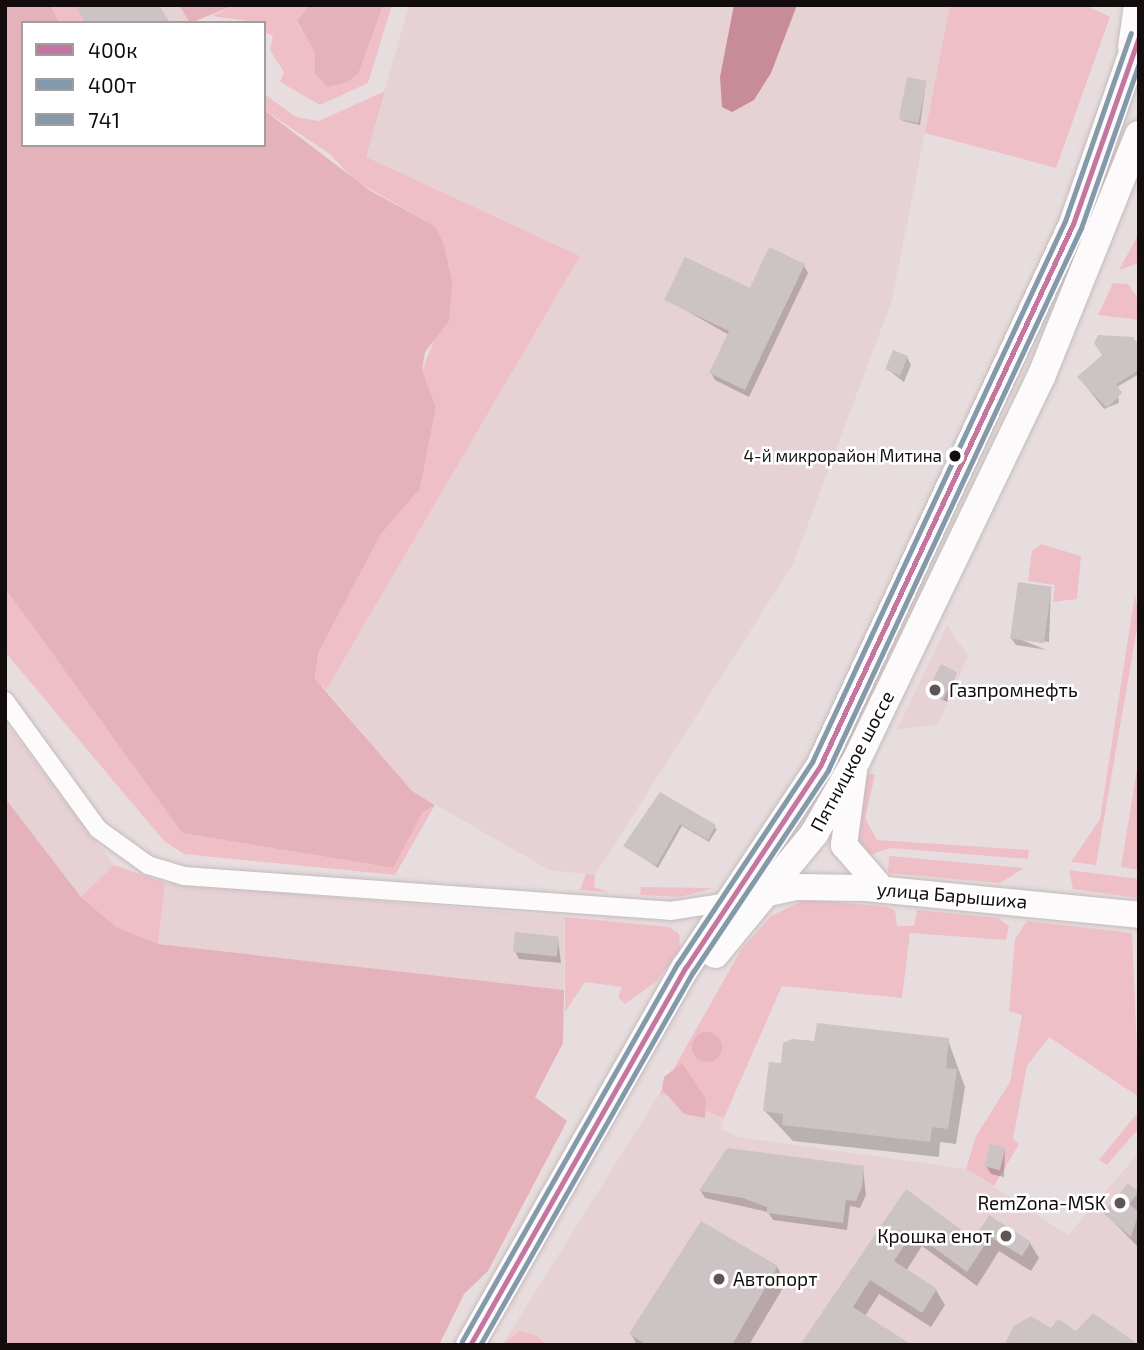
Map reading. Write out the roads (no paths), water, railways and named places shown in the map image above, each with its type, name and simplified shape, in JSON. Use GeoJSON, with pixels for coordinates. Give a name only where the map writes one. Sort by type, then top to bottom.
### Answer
{"type":"FeatureCollection","features":[{"type":"Feature","properties":{"kind":"main road","name":"Пятницкое шоссе"},"geometry":{"type":"LineString","coordinates":[[470,1345],[673,989],[781,832],[831,744],[1012,364],[1073,225],[1139,36]]}},
{"type":"Feature","properties":{"kind":"main road","name":"Пятницкое шоссе"},"geometry":{"type":"LineString","coordinates":[[487,1345],[697,980],[780,886],[814,834],[857,759],[1041,377],[1139,135]]}},
{"type":"Feature","properties":{"kind":"main road"},"geometry":{"type":"LineString","coordinates":[[857,759],[842,836],[853,863],[883,889]]}},
{"type":"Feature","properties":{"kind":"main road"},"geometry":{"type":"LineString","coordinates":[[780,886],[773,862],[781,832]]}},
{"type":"Feature","properties":{"kind":"main road","name":"улица Барышиха"},"geometry":{"type":"LineString","coordinates":[[732,901],[780,886],[883,889],[1139,915]]}},
{"type":"Feature","properties":{"kind":"street"},"geometry":{"type":"LineString","coordinates":[[1119,96],[1133,5]]}},
{"type":"Feature","properties":{"kind":"street"},"geometry":{"type":"LineString","coordinates":[[5,701],[98,829],[148,865],[184,876],[670,911],[732,901]]}},
{"type":"Feature","properties":{"kind":"place","name":"4-й микрорайон Митина"},"geometry":{"type":"Point","coordinates":[955,456]}},
{"type":"Feature","properties":{"kind":"place","name":"Газпромнефть"},"geometry":{"type":"Point","coordinates":[935,690]}},
{"type":"Feature","properties":{"kind":"place","name":"RemZona-MSK"},"geometry":{"type":"Point","coordinates":[1120,1203]}},
{"type":"Feature","properties":{"kind":"place","name":"Крошка енот"},"geometry":{"type":"Point","coordinates":[1006,1236]}},
{"type":"Feature","properties":{"kind":"place","name":"Автопорт"},"geometry":{"type":"Point","coordinates":[719,1279]}}]}
